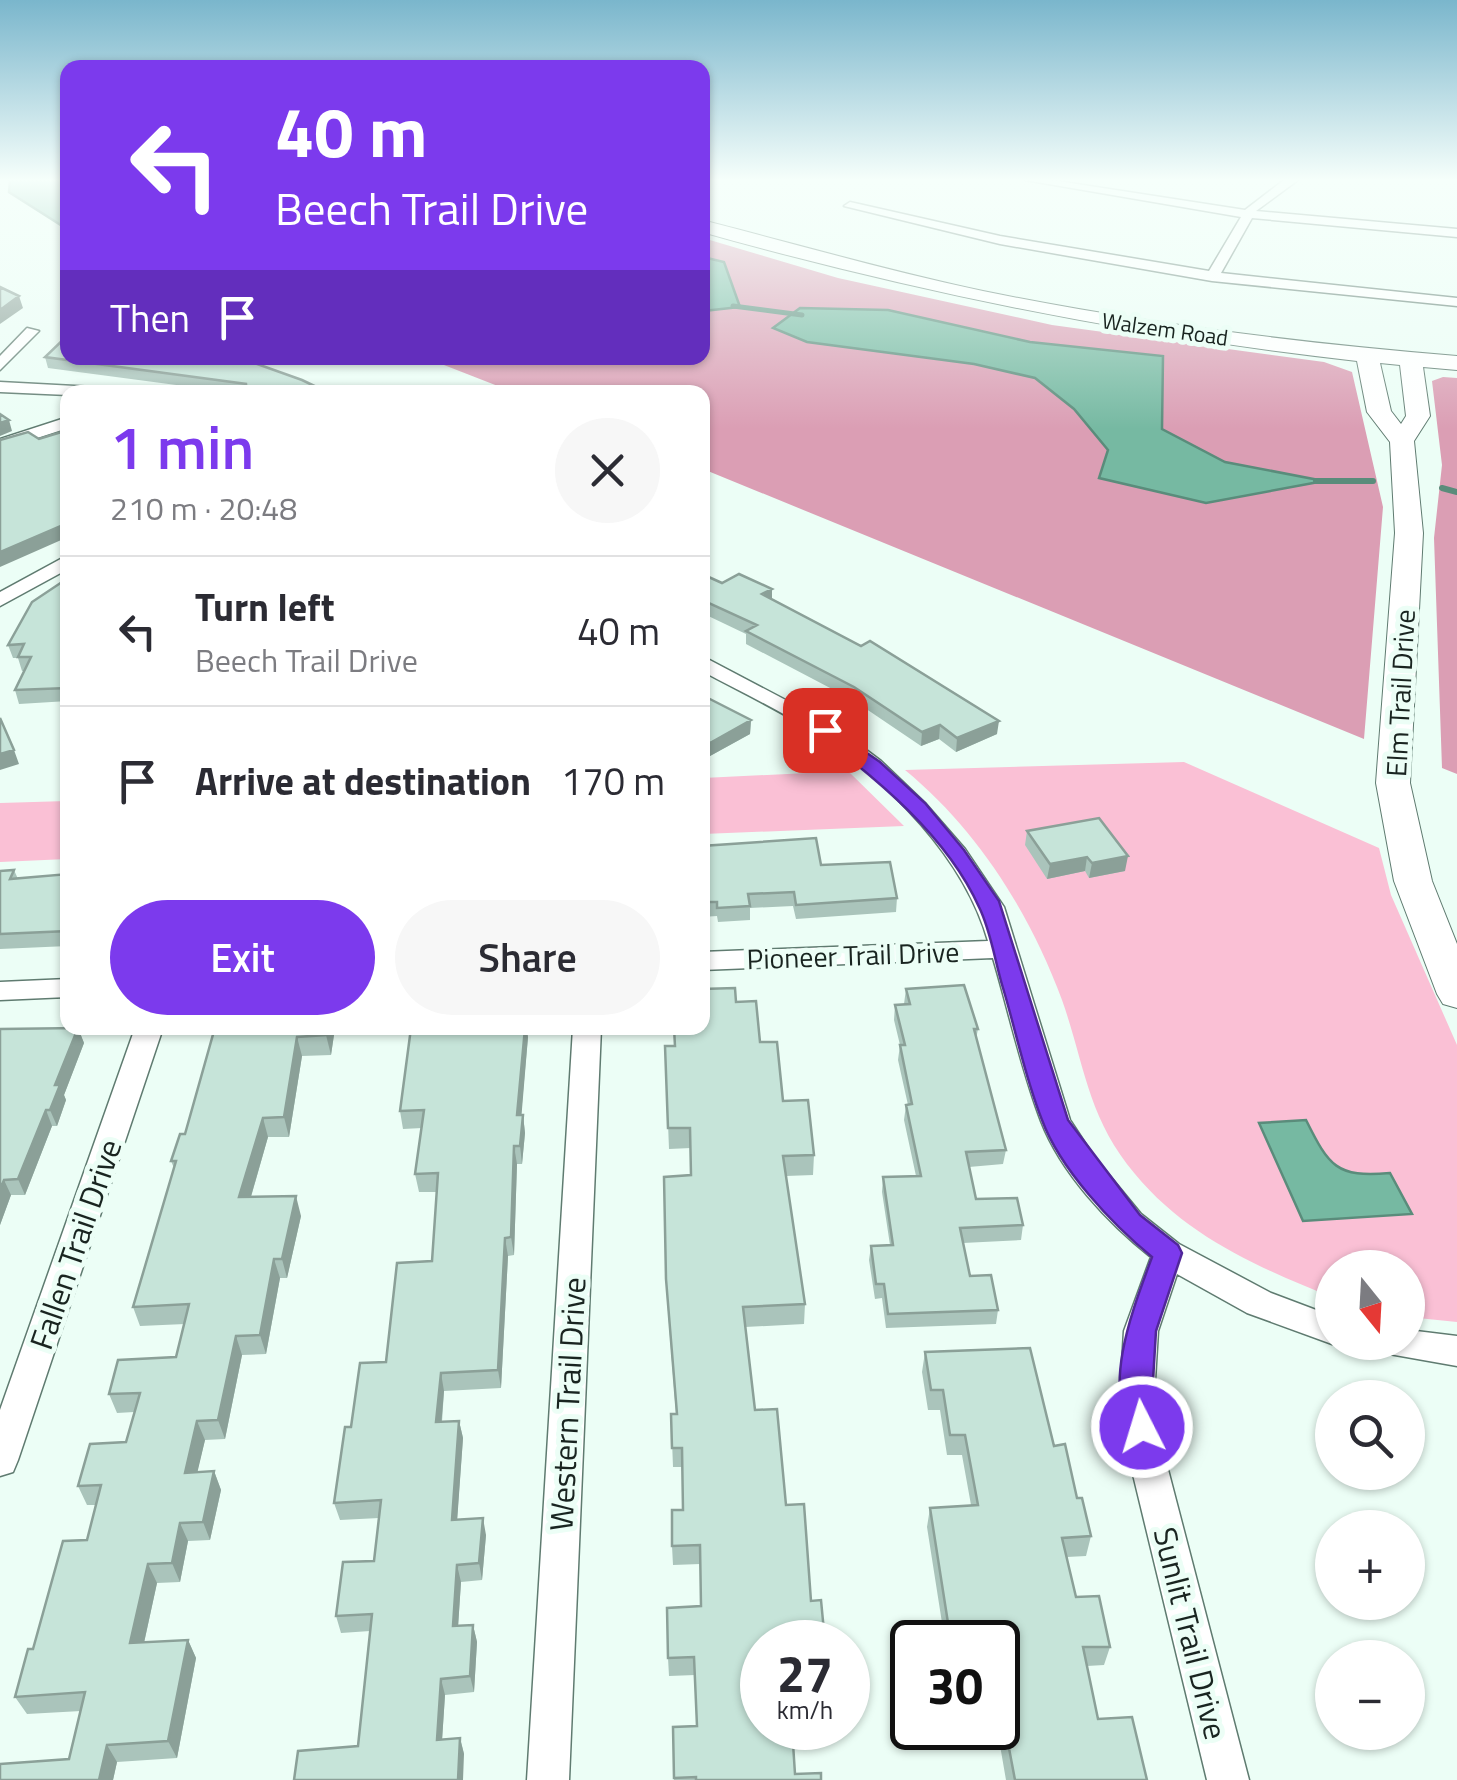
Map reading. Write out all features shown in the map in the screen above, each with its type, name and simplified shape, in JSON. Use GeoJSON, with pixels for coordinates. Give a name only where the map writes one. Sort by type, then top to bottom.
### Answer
{"type":"FeatureCollection","features":[{"type":"Feature","properties":{"kind":"street","name":"Walzem Road"},"geometry":{"type":"LineString","coordinates":[[834,263],[1002,303],[1142,327],[1457,363]]}},
{"type":"Feature","properties":{"kind":"street"},"geometry":{"type":"LineString","coordinates":[[1123,263],[1212,277],[1457,302]]}},
{"type":"Feature","properties":{"kind":"street"},"geometry":{"type":"LineString","coordinates":[[1212,277],[1220,263]]}},
{"type":"Feature","properties":{"kind":"street"},"geometry":{"type":"LineString","coordinates":[[0,365],[32,332]]}},
{"type":"Feature","properties":{"kind":"street","name":"Elm Trail Drive"},"geometry":{"type":"LineString","coordinates":[[1367,355],[1379,412],[1402,441],[1409,534],[1393,784],[1413,881],[1457,994]]}},
{"type":"Feature","properties":{"kind":"street","name":"Elm Trail Drive"},"geometry":{"type":"LineString","coordinates":[[1402,441],[1418,416],[1412,359]]}},
{"type":"Feature","properties":{"kind":"street"},"geometry":{"type":"LineString","coordinates":[[0,387],[60,390]]}},
{"type":"Feature","properties":{"kind":"street"},"geometry":{"type":"LineString","coordinates":[[0,445],[60,425]]}},
{"type":"Feature","properties":{"kind":"street"},"geometry":{"type":"LineString","coordinates":[[0,600],[60,566]]}},
{"type":"Feature","properties":{"kind":"street"},"geometry":{"type":"LineString","coordinates":[[710,666],[825,730],[873,766],[917,808],[956,854],[991,906],[1056,1122],[1084,1166],[1130,1223],[1168,1253],[1259,1303],[1315,1324]]}},
{"type":"Feature","properties":{"kind":"street","name":"Pioneer Trail Drive"},"geometry":{"type":"LineString","coordinates":[[710,961],[1004,949]]}},
{"type":"Feature","properties":{"kind":"street"},"geometry":{"type":"LineString","coordinates":[[0,991],[60,988]]}},
{"type":"Feature","properties":{"kind":"street","name":"Fallen Trail Drive"},"geometry":{"type":"LineString","coordinates":[[0,1460],[147,1035]]}},
{"type":"Feature","properties":{"kind":"street","name":"Western Trail Drive"},"geometry":{"type":"LineString","coordinates":[[548,1780],[587,1035]]}},
{"type":"Feature","properties":{"kind":"street","name":"Sunlit Trail Drive"},"geometry":{"type":"LineString","coordinates":[[1168,1253],[1141,1331],[1136,1397],[1147,1458],[1228,1780]]}},
{"type":"Feature","properties":{"kind":"street"},"geometry":{"type":"LineString","coordinates":[[1425,1346],[1457,1350]]}},
{"type":"Feature","properties":{"kind":"shaded area"},"geometry":{"type":"Polygon","coordinates":[[[710,263],[788,263],[838,278],[1052,325],[1324,362],[1352,372],[1383,507],[1364,739],[710,472],[710,385],[495,385],[444,365],[710,365],[710,263]]]}},
{"type":"Feature","properties":{"kind":"shaded area"},"geometry":{"type":"Polygon","coordinates":[[[710,263],[724,263],[740,307],[710,310],[710,263]]]}},
{"type":"Feature","properties":{"kind":"shaded area"},"geometry":{"type":"Polygon","coordinates":[[[800,308],[888,310],[1030,342],[1163,356],[1162,429],[1225,462],[1324,481],[1206,503],[1099,478],[1108,450],[1074,409],[1035,378],[974,364],[807,342],[773,328],[800,308]]]}},
{"type":"Feature","properties":{"kind":"shaded area"},"geometry":{"type":"Polygon","coordinates":[[[1457,378],[1457,774],[1442,768],[1434,538],[1442,465],[1432,381],[1457,378]]]}},
{"type":"Feature","properties":{"kind":"shaded area"},"geometry":{"type":"Polygon","coordinates":[[[1184,762],[1379,848],[1391,895],[1457,1045],[1457,1322],[1425,1319],[1425,1250],[1315,1250],[1315,1290],[1225,1248],[1155,1196],[1119,1153],[1097,1111],[1062,1000],[1017,905],[978,846],[905,770],[1184,762]]]}},
{"type":"Feature","properties":{"kind":"shaded area"},"geometry":{"type":"Polygon","coordinates":[[[848,771],[904,826],[710,834],[710,778],[848,771]]]}},
{"type":"Feature","properties":{"kind":"shaded area"},"geometry":{"type":"Polygon","coordinates":[[[60,801],[60,859],[0,862],[0,803],[60,801]]]}},
{"type":"Feature","properties":{"kind":"shaded area"},"geometry":{"type":"Polygon","coordinates":[[[1306,1120],[1336,1166],[1357,1173],[1390,1173],[1412,1214],[1303,1221],[1259,1123],[1306,1120]]]}},
{"type":"Feature","properties":{"kind":"building"},"geometry":{"type":"Polygon","coordinates":[[[0,287],[19,296],[0,310],[0,287]]]}},
{"type":"Feature","properties":{"kind":"building"},"geometry":{"type":"Polygon","coordinates":[[[60,343],[60,359],[45,357],[60,343]]]}},
{"type":"Feature","properties":{"kind":"building"},"geometry":{"type":"Polygon","coordinates":[[[105,365],[260,365],[312,385],[244,385],[247,384],[105,365]]]}},
{"type":"Feature","properties":{"kind":"building"},"geometry":{"type":"Polygon","coordinates":[[[28,432],[39,439],[60,432],[60,526],[0,552],[0,440],[28,432]]]}},
{"type":"Feature","properties":{"kind":"building"},"geometry":{"type":"Polygon","coordinates":[[[739,574],[772,589],[762,594],[861,646],[870,641],[999,721],[957,738],[940,725],[922,732],[854,687],[746,631],[757,625],[710,604],[710,578],[722,583],[739,574]]]}},
{"type":"Feature","properties":{"kind":"building"},"geometry":{"type":"Polygon","coordinates":[[[60,583],[60,688],[15,690],[31,657],[18,657],[24,644],[8,645],[32,602],[60,583]]]}},
{"type":"Feature","properties":{"kind":"building"},"geometry":{"type":"Polygon","coordinates":[[[710,699],[751,720],[710,743],[710,699]]]}},
{"type":"Feature","properties":{"kind":"building"},"geometry":{"type":"Polygon","coordinates":[[[0,718],[14,750],[0,754],[0,718]]]}},
{"type":"Feature","properties":{"kind":"building"},"geometry":{"type":"Polygon","coordinates":[[[1099,818],[1128,856],[1092,863],[1087,857],[1050,864],[1027,831],[1099,818]]]}},
{"type":"Feature","properties":{"kind":"building"},"geometry":{"type":"Polygon","coordinates":[[[816,838],[821,865],[890,862],[897,898],[796,905],[794,892],[748,894],[750,906],[717,908],[717,902],[710,902],[710,845],[816,838]]]}},
{"type":"Feature","properties":{"kind":"building"},"geometry":{"type":"Polygon","coordinates":[[[14,870],[10,879],[60,875],[60,931],[0,934],[0,871],[14,870]]]}},
{"type":"Feature","properties":{"kind":"building"},"geometry":{"type":"Polygon","coordinates":[[[964,985],[1006,1150],[966,1152],[976,1199],[1017,1198],[1023,1225],[960,1228],[970,1276],[991,1275],[998,1310],[888,1314],[884,1284],[876,1284],[871,1246],[893,1245],[883,1177],[921,1176],[906,1105],[912,1104],[900,1045],[905,1045],[895,1005],[910,1004],[906,989],[964,985]]]}},
{"type":"Feature","properties":{"kind":"building"},"geometry":{"type":"Polygon","coordinates":[[[735,988],[736,1002],[756,1001],[760,1042],[777,1042],[783,1101],[808,1100],[814,1155],[783,1156],[805,1304],[743,1307],[755,1410],[777,1409],[786,1505],[804,1504],[811,1601],[821,1600],[823,1620],[740,1620],[740,1750],[793,1750],[795,1774],[821,1773],[821,1780],[674,1778],[673,1727],[697,1726],[694,1657],[668,1658],[667,1608],[701,1606],[700,1545],[672,1546],[672,1510],[683,1510],[682,1448],[672,1448],[671,1414],[677,1414],[666,1279],[664,1177],[691,1175],[690,1128],[668,1128],[665,1046],[675,1046],[674,1035],[710,1035],[710,989],[735,988]]]}},
{"type":"Feature","properties":{"kind":"building"},"geometry":{"type":"Polygon","coordinates":[[[60,1028],[60,1035],[75,1035],[55,1085],[60,1085],[18,1179],[4,1180],[0,1190],[0,1029],[60,1028]]]}},
{"type":"Feature","properties":{"kind":"building"},"geometry":{"type":"Polygon","coordinates":[[[213,1035],[326,1035],[297,1037],[284,1117],[263,1118],[239,1197],[296,1196],[282,1259],[274,1259],[260,1335],[236,1336],[218,1420],[197,1421],[185,1473],[214,1471],[203,1522],[180,1523],[172,1563],[148,1564],[130,1643],[188,1640],[168,1741],[107,1745],[99,1780],[0,1780],[0,1764],[69,1759],[85,1692],[15,1697],[28,1649],[33,1649],[63,1541],[87,1540],[101,1485],[78,1486],[90,1444],[126,1442],[140,1393],[109,1394],[118,1360],[176,1357],[189,1304],[133,1307],[176,1161],[171,1161],[180,1134],[185,1134],[213,1035]]]}},
{"type":"Feature","properties":{"kind":"building"},"geometry":{"type":"Polygon","coordinates":[[[410,1035],[524,1035],[517,1115],[523,1115],[520,1146],[514,1146],[511,1237],[505,1238],[498,1370],[441,1373],[436,1422],[459,1421],[452,1520],[483,1518],[479,1563],[457,1565],[453,1626],[473,1625],[470,1676],[441,1679],[437,1740],[460,1738],[458,1780],[294,1780],[298,1751],[358,1746],[372,1614],[336,1616],[343,1562],[374,1561],[381,1500],[334,1503],[345,1427],[351,1427],[360,1363],[386,1362],[397,1263],[432,1261],[438,1173],[415,1174],[424,1110],[400,1111],[410,1035]]]}},
{"type":"Feature","properties":{"kind":"building"},"geometry":{"type":"Polygon","coordinates":[[[1030,1348],[1054,1446],[1065,1444],[1077,1498],[1082,1498],[1091,1536],[1062,1538],[1076,1597],[1099,1596],[1110,1647],[1083,1647],[1098,1719],[1132,1717],[1147,1780],[1015,1780],[1009,1750],[1020,1750],[1020,1620],[948,1620],[930,1508],[978,1505],[965,1435],[950,1435],[943,1390],[931,1390],[925,1352],[1030,1348]]]}},
{"type":"Feature","properties":{"kind":"waterway"},"geometry":{"type":"LineString","coordinates":[[733,306],[802,315]]}},
{"type":"Feature","properties":{"kind":"waterway"},"geometry":{"type":"LineString","coordinates":[[1316,481],[1373,481]]}},
{"type":"Feature","properties":{"kind":"waterway"},"geometry":{"type":"LineString","coordinates":[[1442,488],[1457,492]]}},
{"type":"Feature","properties":{"kind":"route"},"geometry":{"type":"LineString","coordinates":[[825,730],[873,766],[917,808],[956,854],[991,906],[1056,1122],[1084,1166],[1130,1223],[1168,1253],[1141,1331],[1136,1397],[1142,1427]]}}]}
